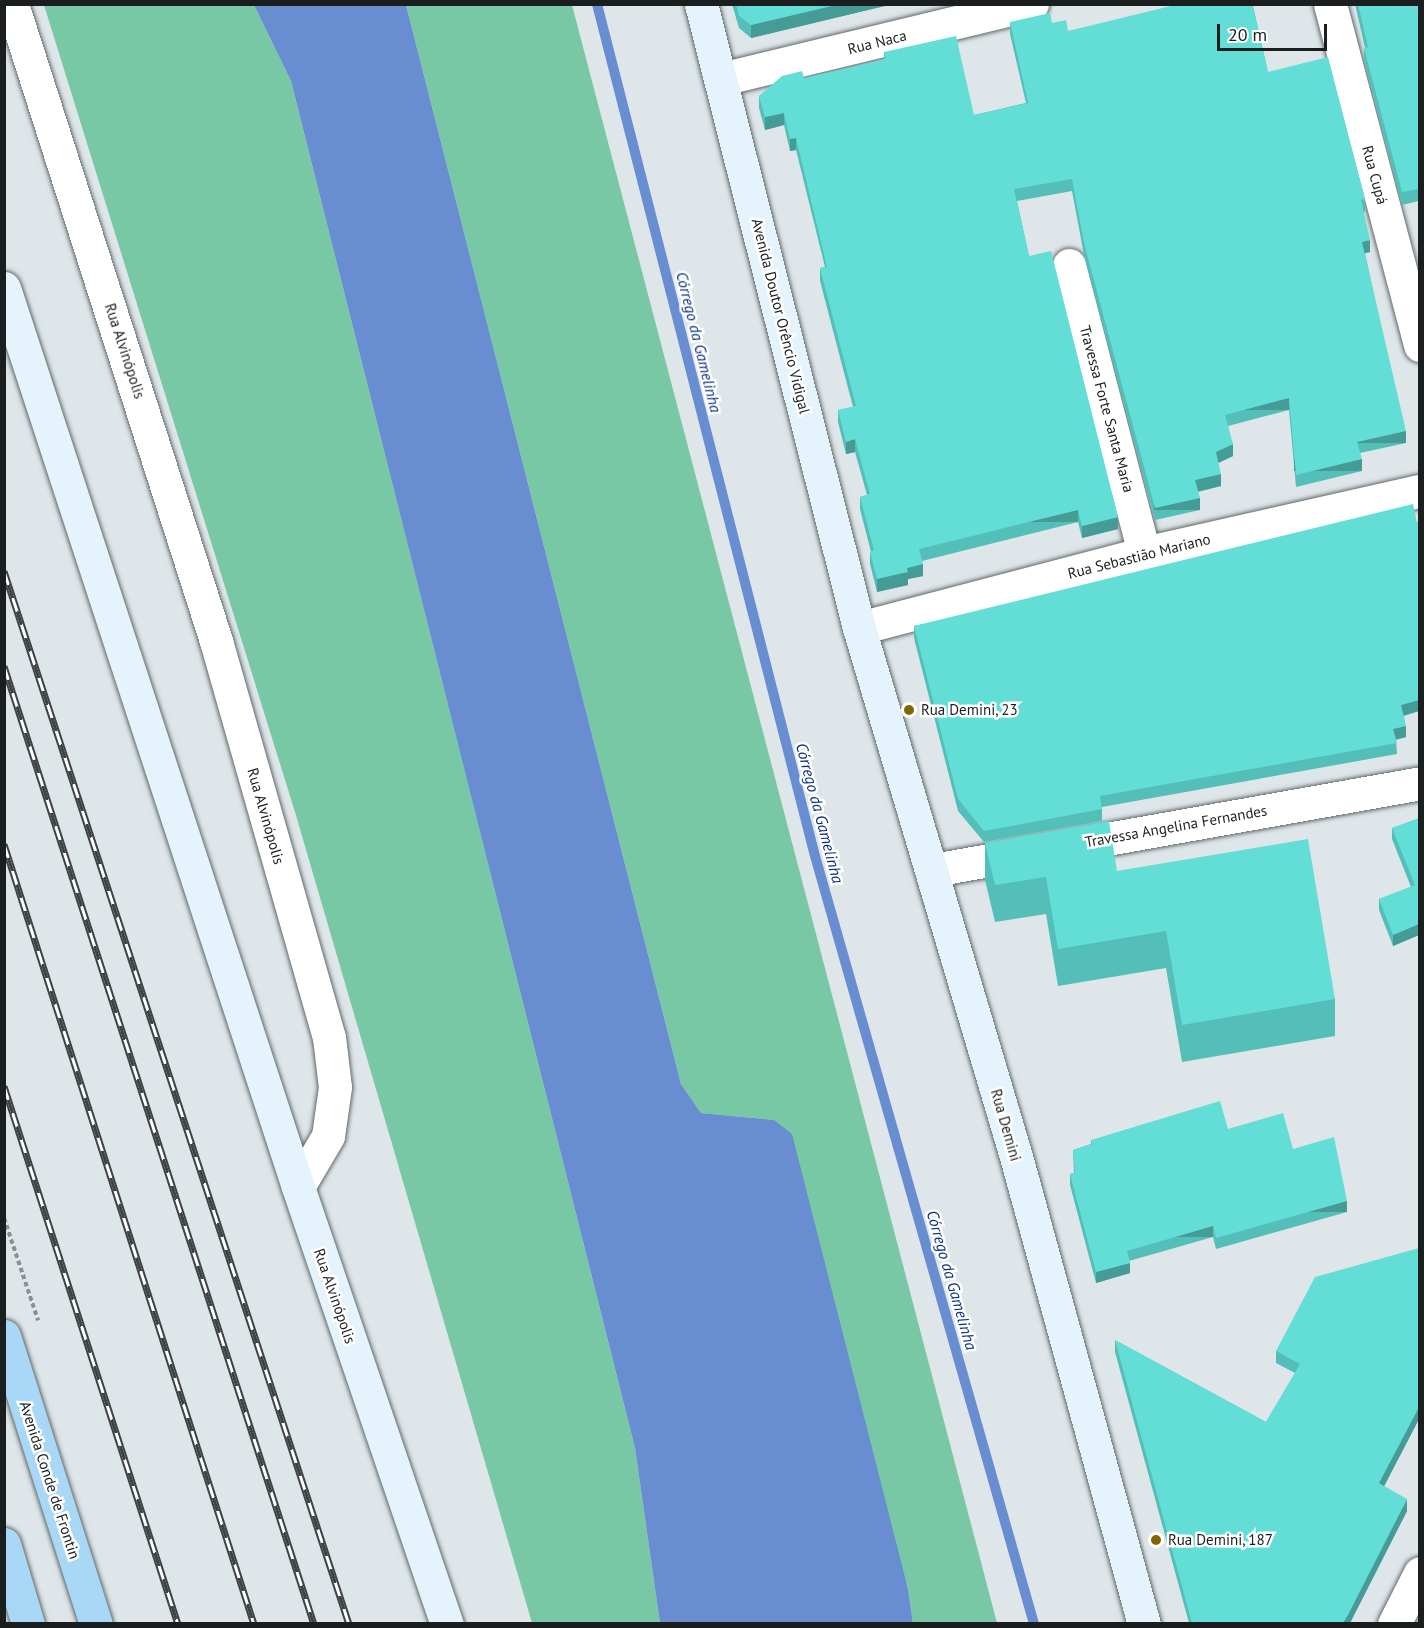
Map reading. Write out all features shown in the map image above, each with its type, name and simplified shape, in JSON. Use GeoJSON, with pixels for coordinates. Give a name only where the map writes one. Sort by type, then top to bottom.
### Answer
{"type":"FeatureCollection","features":[{"type":"Feature","properties":{"kind":"highway","name":"Avenida Conde de Frontin"},"geometry":{"type":"LineString","coordinates":[[4,1336],[96,1623]]}},
{"type":"Feature","properties":{"kind":"highway"},"geometry":{"type":"LineString","coordinates":[[4,1544],[28,1623]]}},
{"type":"Feature","properties":{"kind":"street","name":"Rua Alvinópolis"},"geometry":{"type":"LineString","coordinates":[[12,4],[216,641],[329,1036],[335,1087],[328,1136],[298,1187],[447,1623]]}},
{"type":"Feature","properties":{"kind":"street","name":"Avenida Doutor Orêncio Vidigal"},"geometry":{"type":"LineString","coordinates":[[701,4],[860,628]]}},
{"type":"Feature","properties":{"kind":"street","name":"Rua Naca"},"geometry":{"type":"LineString","coordinates":[[721,79],[1032,4]]}},
{"type":"Feature","properties":{"kind":"street","name":"Rua Cupá"},"geometry":{"type":"LineString","coordinates":[[1330,4],[1419,345]]}},
{"type":"Feature","properties":{"kind":"street","name":"Travessa Forte Santa Maria"},"geometry":{"type":"LineString","coordinates":[[1069,265],[1144,553]]}},
{"type":"Feature","properties":{"kind":"street"},"geometry":{"type":"LineString","coordinates":[[4,288],[298,1187]]}},
{"type":"Feature","properties":{"kind":"street","name":"Rua Sebastião Mariano"},"geometry":{"type":"LineString","coordinates":[[860,628],[1144,553],[1419,491]]}},
{"type":"Feature","properties":{"kind":"street","name":"Rua Demini"},"geometry":{"type":"LineString","coordinates":[[860,628],[933,870],[1144,1623]]}},
{"type":"Feature","properties":{"kind":"street","name":"Travessa Angelina Fernandes"},"geometry":{"type":"LineString","coordinates":[[933,870],[1419,783]]}},
{"type":"Feature","properties":{"kind":"street"},"geometry":{"type":"LineString","coordinates":[[1394,1623],[1419,1573]]}},
{"type":"Feature","properties":{"kind":"green space"},"geometry":{"type":"Polygon","coordinates":[[[44,5],[254,5],[291,81],[635,1448],[660,1623],[532,1623],[295,812],[44,5]]]}},
{"type":"Feature","properties":{"kind":"green space"},"geometry":{"type":"Polygon","coordinates":[[[406,5],[572,5],[997,1623],[913,1623],[908,1589],[774,1120],[701,1113],[681,1084],[406,5]]]}},
{"type":"Feature","properties":{"kind":"water"},"geometry":{"type":"Polygon","coordinates":[[[254,5],[406,5],[681,1084],[701,1113],[774,1120],[792,1134],[908,1589],[913,1623],[660,1623],[635,1448],[291,81],[254,5]]]}},
{"type":"Feature","properties":{"kind":"building"},"geometry":{"type":"Polygon","coordinates":[[[736,4],[840,4],[751,25],[739,16],[736,4]]]}},
{"type":"Feature","properties":{"kind":"building"},"geometry":{"type":"Polygon","coordinates":[[[1179,4],[1252,4],[1268,72],[1328,57],[1365,199],[1361,200],[1370,240],[1362,242],[1406,431],[1357,442],[1362,459],[1296,475],[1289,398],[1225,415],[1233,444],[1216,452],[1221,474],[1195,480],[1200,498],[1155,508],[1084,243],[1072,179],[1014,189],[1029,256],[1051,251],[1118,517],[1082,526],[1078,510],[919,549],[923,564],[907,568],[908,572],[877,579],[870,552],[874,550],[860,497],[870,494],[855,439],[846,442],[838,410],[856,406],[820,268],[827,267],[796,138],[790,139],[784,113],[765,117],[759,96],[782,76],[802,71],[804,78],[857,66],[885,59],[884,52],[956,36],[974,115],[1028,103],[1010,22],[1050,13],[1052,23],[1066,20],[1068,31],[1179,4]]]}},
{"type":"Feature","properties":{"kind":"building"},"geometry":{"type":"Polygon","coordinates":[[[1358,4],[1419,4],[1419,189],[1402,192],[1364,48],[1368,47],[1358,4]]]}},
{"type":"Feature","properties":{"kind":"building"},"geometry":{"type":"Polygon","coordinates":[[[1413,504],[1417,523],[1419,522],[1419,700],[1401,705],[1406,726],[1393,729],[1397,743],[1100,796],[1102,809],[984,831],[958,799],[914,626],[1413,504]]]}},
{"type":"Feature","properties":{"kind":"building"},"geometry":{"type":"Polygon","coordinates":[[[1419,818],[1419,924],[1393,935],[1379,899],[1415,885],[1392,828],[1419,818]]]}},
{"type":"Feature","properties":{"kind":"building"},"geometry":{"type":"Polygon","coordinates":[[[1109,821],[1117,871],[1308,839],[1335,999],[1182,1025],[1166,931],[1058,949],[1046,877],[995,885],[985,843],[1109,821]]]}},
{"type":"Feature","properties":{"kind":"building"},"geometry":{"type":"Polygon","coordinates":[[[1220,1101],[1228,1129],[1283,1113],[1293,1149],[1334,1137],[1347,1201],[1216,1238],[1213,1226],[1127,1251],[1130,1263],[1096,1272],[1070,1174],[1075,1173],[1073,1150],[1092,1144],[1091,1140],[1220,1101]]]}},
{"type":"Feature","properties":{"kind":"building"},"geometry":{"type":"Polygon","coordinates":[[[1419,1248],[1419,1407],[1379,1483],[1407,1499],[1348,1615],[1343,1623],[1192,1623],[1115,1340],[1266,1422],[1300,1364],[1276,1351],[1315,1277],[1419,1248]]]}},
{"type":"Feature","properties":{"kind":"waterway","name":"Córrego da Gamelinha"},"geometry":{"type":"LineString","coordinates":[[597,4],[815,856],[1034,1624]]}},
{"type":"Feature","properties":{"kind":"railway"},"geometry":{"type":"LineString","coordinates":[[4,571],[349,1624]]}},
{"type":"Feature","properties":{"kind":"railway"},"geometry":{"type":"LineString","coordinates":[[4,666],[314,1624]]}},
{"type":"Feature","properties":{"kind":"railway"},"geometry":{"type":"LineString","coordinates":[[4,844],[254,1624]]}},
{"type":"Feature","properties":{"kind":"railway"},"geometry":{"type":"LineString","coordinates":[[4,1086],[178,1624]]}},
{"type":"Feature","properties":{"kind":"place","name":"Rua Demini, 23"},"geometry":{"type":"Point","coordinates":[909,710]}},
{"type":"Feature","properties":{"kind":"place","name":"Rua Demini, 187"},"geometry":{"type":"Point","coordinates":[1156,1540]}}]}
